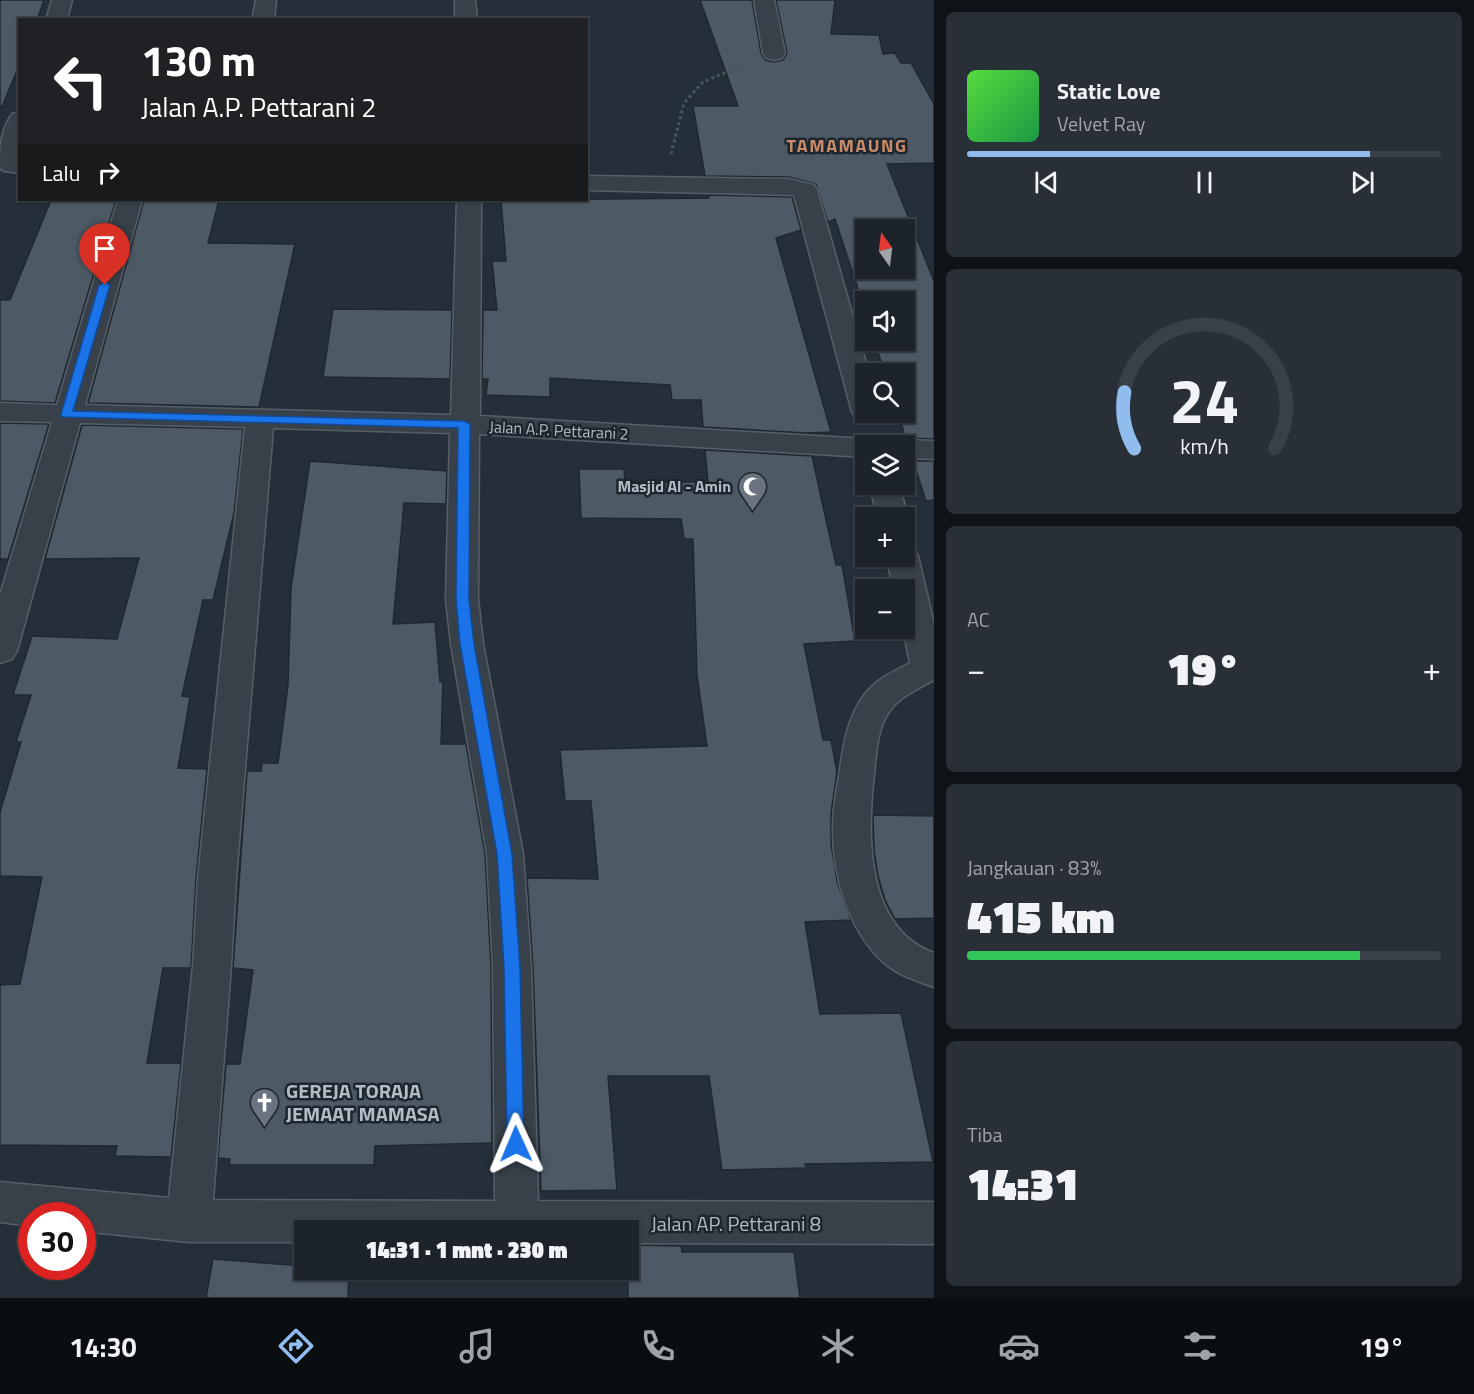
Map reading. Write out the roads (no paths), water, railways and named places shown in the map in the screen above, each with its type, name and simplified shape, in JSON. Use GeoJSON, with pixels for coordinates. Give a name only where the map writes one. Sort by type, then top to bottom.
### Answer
{"type":"FeatureCollection","features":[{"type":"Feature","properties":{"kind":"street"},"geometry":{"type":"LineString","coordinates":[[57,18],[62,0]]}},
{"type":"Feature","properties":{"kind":"street"},"geometry":{"type":"LineString","coordinates":[[263,18],[266,0]]}},
{"type":"Feature","properties":{"kind":"street"},"geometry":{"type":"LineString","coordinates":[[465,0],[466,18]]}},
{"type":"Feature","properties":{"kind":"street"},"geometry":{"type":"LineString","coordinates":[[764,0],[774,53]]}},
{"type":"Feature","properties":{"kind":"street"},"geometry":{"type":"LineString","coordinates":[[18,124],[4,160],[12,166],[18,166]]}},
{"type":"Feature","properties":{"kind":"street"},"geometry":{"type":"LineString","coordinates":[[588,183],[789,186],[805,190],[855,372]]}},
{"type":"Feature","properties":{"kind":"street"},"geometry":{"type":"LineString","coordinates":[[0,651],[66,414],[130,201]]}},
{"type":"Feature","properties":{"kind":"street"},"geometry":{"type":"LineString","coordinates":[[469,201],[462,599],[467,644],[505,854],[512,967],[517,1220]]}},
{"type":"Feature","properties":{"kind":"street","name":"Jalan A.P. Pettarani 2"},"geometry":{"type":"LineString","coordinates":[[0,412],[464,424],[855,447]]}},
{"type":"Feature","properties":{"kind":"street"},"geometry":{"type":"LineString","coordinates":[[189,1221],[211,978],[217,878],[260,418]]}},
{"type":"Feature","properties":{"kind":"street"},"geometry":{"type":"LineString","coordinates":[[915,449],[934,450]]}},
{"type":"Feature","properties":{"kind":"street"},"geometry":{"type":"LineString","coordinates":[[905,567],[931,668],[898,686],[876,703],[866,727],[858,760],[850,831],[859,889],[881,935],[899,956],[921,967],[934,970]]}},
{"type":"Feature","properties":{"kind":"street","name":"Jalan AP. Pettarani 8"},"geometry":{"type":"LineString","coordinates":[[0,1202],[189,1221],[294,1221]]}},
{"type":"Feature","properties":{"kind":"street","name":"Jalan AP. Pettarani 8"},"geometry":{"type":"LineString","coordinates":[[639,1224],[934,1223]]}},
{"type":"Feature","properties":{"kind":"place","name":"Masjid Al - Amin"},"geometry":{"type":"Point","coordinates":[752,512]}},
{"type":"Feature","properties":{"kind":"place","name":"GEREJA TORAJA JEMAAT MAMASA"},"geometry":{"type":"Point","coordinates":[265,1128]}},
{"type":"Feature","properties":{"kind":"district","name":"TAMAMAUNG"},"geometry":{"type":"Point","coordinates":[847,145]}}]}
